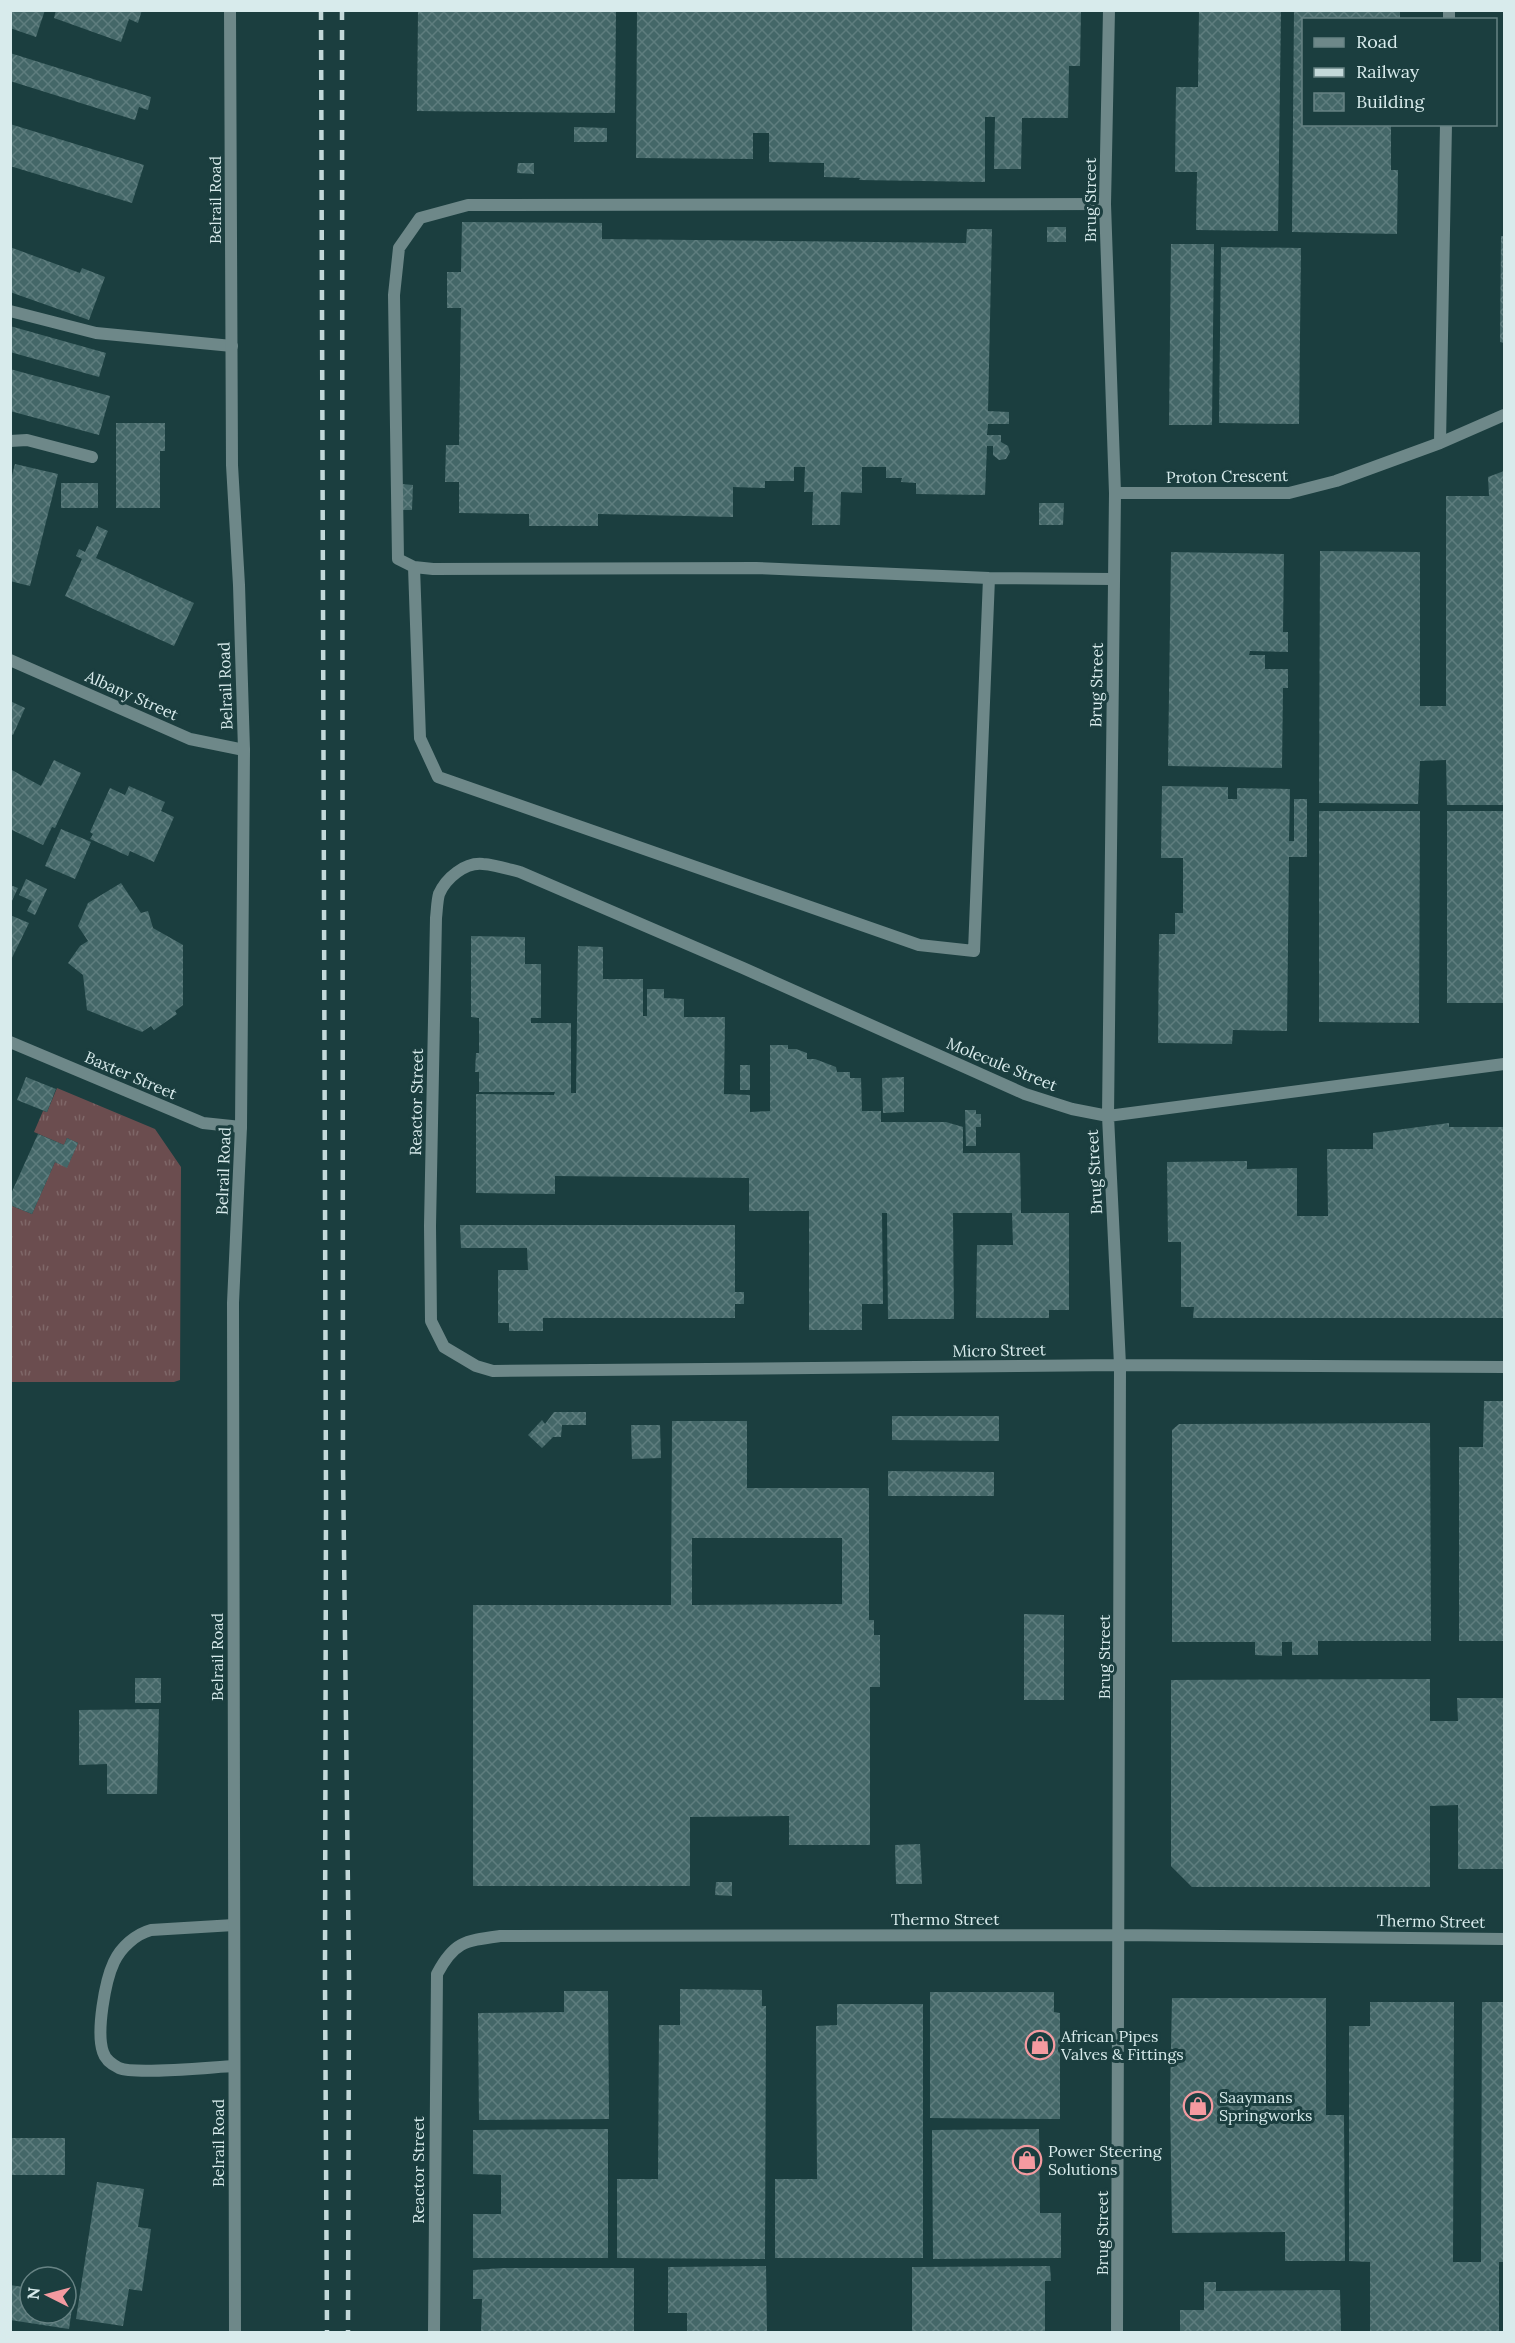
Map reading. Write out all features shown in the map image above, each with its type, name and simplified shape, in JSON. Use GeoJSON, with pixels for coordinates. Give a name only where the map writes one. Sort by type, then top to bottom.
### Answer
{"type":"FeatureCollection","features":[{"type":"Feature","properties":{"kind":"street","name":"Belrail Road"},"geometry":{"type":"LineString","coordinates":[[230,10],[232,465],[239,585],[244,750],[241,1128],[233,1303],[235,2332]]}},
{"type":"Feature","properties":{"kind":"street","name":"Brug Street"},"geometry":{"type":"LineString","coordinates":[[1109,10],[1105,204],[1114,493],[1108,1116],[1120,1365],[1118,2332]]}},
{"type":"Feature","properties":{"kind":"street"},"geometry":{"type":"LineString","coordinates":[[1440,443],[1446,126]]}},
{"type":"Feature","properties":{"kind":"street"},"geometry":{"type":"LineString","coordinates":[[1105,204],[468,205],[420,218],[399,248],[394,295],[398,559],[414,567],[433,569],[756,568],[989,578],[1113,579]]}},
{"type":"Feature","properties":{"kind":"street"},"geometry":{"type":"LineString","coordinates":[[10,310],[96,333],[232,346]]}},
{"type":"Feature","properties":{"kind":"street","name":"Proton Crescent"},"geometry":{"type":"LineString","coordinates":[[1114,493],[1289,493],[1336,481],[1440,443],[1504,416]]}},
{"type":"Feature","properties":{"kind":"street"},"geometry":{"type":"LineString","coordinates":[[10,441],[27,440],[92,457]]}},
{"type":"Feature","properties":{"kind":"street"},"geometry":{"type":"LineString","coordinates":[[414,567],[420,738],[438,777],[919,945],[974,951],[989,578]]}},
{"type":"Feature","properties":{"kind":"street","name":"Albany Street"},"geometry":{"type":"LineString","coordinates":[[10,660],[190,739],[244,750]]}},
{"type":"Feature","properties":{"kind":"street","name":"Reactor Street"},"geometry":{"type":"LineString","coordinates":[[494,1371],[476,1366],[444,1347],[432,1321],[430,1226],[436,918],[438,896],[444,885],[471,864],[483,864],[520,872]]}},
{"type":"Feature","properties":{"kind":"street","name":"Molecule Street"},"geometry":{"type":"LineString","coordinates":[[520,872],[742,968],[1025,1095],[1072,1109],[1108,1116],[1504,1064]]}},
{"type":"Feature","properties":{"kind":"street","name":"Baxter Street"},"geometry":{"type":"LineString","coordinates":[[10,1042],[203,1124],[241,1128]]}},
{"type":"Feature","properties":{"kind":"street","name":"Micro Street"},"geometry":{"type":"LineString","coordinates":[[494,1371],[1120,1365],[1504,1367]]}},
{"type":"Feature","properties":{"kind":"street"},"geometry":{"type":"LineString","coordinates":[[234,1925],[141,1932],[115,1960],[105,1984],[102,2005],[103,2052],[109,2061],[128,2071],[234,2066]]}},
{"type":"Feature","properties":{"kind":"street","name":"Thermo Street"},"geometry":{"type":"LineString","coordinates":[[435,2009],[437,1974],[454,1947],[469,1940],[500,1936],[1120,1935],[1504,1939]]}},
{"type":"Feature","properties":{"kind":"street","name":"Reactor Street"},"geometry":{"type":"LineString","coordinates":[[434,2332],[435,2009]]}},
{"type":"Feature","properties":{"kind":"green space"},"geometry":{"type":"Polygon","coordinates":[[[57,1088],[155,1129],[181,1167],[180,1380],[174,1382],[11,1382],[12,1206],[32,1214],[55,1162],[67,1167],[78,1143],[67,1138],[64,1145],[34,1132],[43,1111],[47,1112],[57,1088]]]}},
{"type":"Feature","properties":{"kind":"building"},"geometry":{"type":"Polygon","coordinates":[[[10,10],[45,10],[36,37],[10,28],[10,10]]]}},
{"type":"Feature","properties":{"kind":"building"},"geometry":{"type":"Polygon","coordinates":[[[56,10],[142,10],[138,23],[129,19],[121,42],[54,18],[56,10]]]}},
{"type":"Feature","properties":{"kind":"building"},"geometry":{"type":"Polygon","coordinates":[[[418,10],[616,10],[615,113],[417,111],[418,10]]]}},
{"type":"Feature","properties":{"kind":"building"},"geometry":{"type":"Polygon","coordinates":[[[637,10],[1081,10],[1080,66],[1069,66],[1068,118],[1022,118],[1021,169],[994,169],[995,117],[985,117],[985,182],[859,180],[860,178],[824,177],[824,163],[769,162],[769,133],[753,133],[753,159],[636,158],[637,10]]]}},
{"type":"Feature","properties":{"kind":"building"},"geometry":{"type":"Polygon","coordinates":[[[1199,10],[1281,10],[1278,231],[1196,230],[1197,172],[1175,172],[1176,87],[1198,87],[1199,10]]]}},
{"type":"Feature","properties":{"kind":"building"},"geometry":{"type":"Polygon","coordinates":[[[1294,10],[1400,10],[1400,18],[1302,18],[1302,126],[1391,126],[1391,170],[1398,170],[1397,234],[1292,232],[1294,10]]]}},
{"type":"Feature","properties":{"kind":"building"},"geometry":{"type":"Polygon","coordinates":[[[10,53],[151,97],[148,110],[139,107],[135,120],[10,81],[10,53]]]}},
{"type":"Feature","properties":{"kind":"building"},"geometry":{"type":"Polygon","coordinates":[[[10,124],[144,165],[132,203],[10,166],[10,124]]]}},
{"type":"Feature","properties":{"kind":"building"},"geometry":{"type":"Polygon","coordinates":[[[574,127],[607,128],[607,142],[574,142],[574,127]]]}},
{"type":"Feature","properties":{"kind":"building"},"geometry":{"type":"Polygon","coordinates":[[[518,163],[534,163],[534,174],[517,173],[518,163]]]}},
{"type":"Feature","properties":{"kind":"building"},"geometry":{"type":"Polygon","coordinates":[[[462,222],[602,223],[602,239],[966,243],[967,229],[992,229],[988,411],[1009,412],[1009,424],[988,424],[987,435],[1001,435],[1001,442],[1008,446],[1010,452],[1006,459],[999,460],[993,455],[993,446],[987,446],[985,495],[916,494],[916,483],[901,482],[902,478],[886,478],[886,467],[862,467],[862,493],[841,492],[840,525],[812,525],[813,492],[804,492],[805,467],[794,467],[794,481],[765,481],[765,488],[733,487],[733,517],[598,514],[598,526],[529,526],[529,514],[459,513],[459,482],[445,482],[446,445],[459,445],[461,308],[447,308],[447,272],[461,272],[462,222]]]}},
{"type":"Feature","properties":{"kind":"building"},"geometry":{"type":"Polygon","coordinates":[[[1047,227],[1066,227],[1066,242],[1047,242],[1047,227]]]}},
{"type":"Feature","properties":{"kind":"building"},"geometry":{"type":"Polygon","coordinates":[[[1501,236],[1504,236],[1504,343],[1500,342],[1501,236]]]}},
{"type":"Feature","properties":{"kind":"building"},"geometry":{"type":"Polygon","coordinates":[[[1171,244],[1214,244],[1212,425],[1169,425],[1171,244]]]}},
{"type":"Feature","properties":{"kind":"building"},"geometry":{"type":"Polygon","coordinates":[[[10,247],[80,273],[82,268],[105,277],[89,320],[10,292],[10,247]]]}},
{"type":"Feature","properties":{"kind":"building"},"geometry":{"type":"Polygon","coordinates":[[[1221,247],[1301,248],[1299,424],[1219,423],[1221,247]]]}},
{"type":"Feature","properties":{"kind":"building"},"geometry":{"type":"Polygon","coordinates":[[[10,326],[106,353],[99,377],[10,352],[10,326]]]}},
{"type":"Feature","properties":{"kind":"building"},"geometry":{"type":"Polygon","coordinates":[[[10,369],[110,396],[99,435],[10,411],[10,369]]]}},
{"type":"Feature","properties":{"kind":"building"},"geometry":{"type":"Polygon","coordinates":[[[116,423],[165,423],[165,451],[160,451],[160,508],[116,508],[116,423]]]}},
{"type":"Feature","properties":{"kind":"building"},"geometry":{"type":"Polygon","coordinates":[[[15,464],[58,474],[30,586],[10,581],[10,483],[15,464]]]}},
{"type":"Feature","properties":{"kind":"building"},"geometry":{"type":"Polygon","coordinates":[[[1504,471],[1504,805],[1447,805],[1446,760],[1420,761],[1418,804],[1319,803],[1320,551],[1420,552],[1420,706],[1446,706],[1446,496],[1489,496],[1488,477],[1504,471]]]}},
{"type":"Feature","properties":{"kind":"building"},"geometry":{"type":"Polygon","coordinates":[[[61,483],[98,483],[98,508],[61,508],[61,483]]]}},
{"type":"Feature","properties":{"kind":"building"},"geometry":{"type":"Polygon","coordinates":[[[402,484],[413,485],[412,510],[402,510],[402,484]]]}},
{"type":"Feature","properties":{"kind":"building"},"geometry":{"type":"Polygon","coordinates":[[[1039,503],[1064,503],[1063,525],[1039,525],[1039,503]]]}},
{"type":"Feature","properties":{"kind":"building"},"geometry":{"type":"Polygon","coordinates":[[[97,526],[108,531],[96,558],[194,603],[174,646],[65,596],[82,559],[76,556],[79,549],[85,552],[97,526]]]}},
{"type":"Feature","properties":{"kind":"building"},"geometry":{"type":"Polygon","coordinates":[[[1171,552],[1284,554],[1283,632],[1288,632],[1288,652],[1250,651],[1249,655],[1265,655],[1265,669],[1288,669],[1288,688],[1283,688],[1282,768],[1168,766],[1171,552]]]}},
{"type":"Feature","properties":{"kind":"building"},"geometry":{"type":"Polygon","coordinates":[[[10,701],[25,708],[13,735],[10,734],[10,701]]]}},
{"type":"Feature","properties":{"kind":"building"},"geometry":{"type":"Polygon","coordinates":[[[54,760],[81,773],[55,828],[52,827],[43,845],[10,829],[10,769],[41,786],[54,760]]]}},
{"type":"Feature","properties":{"kind":"building"},"geometry":{"type":"Polygon","coordinates":[[[129,786],[165,802],[161,811],[174,817],[154,862],[130,851],[128,856],[90,839],[93,834],[90,832],[110,788],[125,795],[129,786]]]}},
{"type":"Feature","properties":{"kind":"building"},"geometry":{"type":"Polygon","coordinates":[[[1162,786],[1228,787],[1228,799],[1237,799],[1237,788],[1290,789],[1289,841],[1294,841],[1294,799],[1307,799],[1307,857],[1289,857],[1287,1031],[1233,1030],[1232,1044],[1158,1043],[1159,934],[1175,934],[1175,913],[1183,913],[1183,858],[1161,858],[1162,786]]]}},
{"type":"Feature","properties":{"kind":"building"},"geometry":{"type":"Polygon","coordinates":[[[1319,811],[1420,811],[1419,1023],[1319,1022],[1319,811]]]}},
{"type":"Feature","properties":{"kind":"building"},"geometry":{"type":"Polygon","coordinates":[[[1447,811],[1504,811],[1504,1003],[1447,1003],[1447,811]]]}},
{"type":"Feature","properties":{"kind":"building"},"geometry":{"type":"Polygon","coordinates":[[[61,829],[91,842],[75,879],[45,866],[61,829]]]}},
{"type":"Feature","properties":{"kind":"building"},"geometry":{"type":"Polygon","coordinates":[[[26,879],[47,889],[35,915],[27,911],[32,901],[19,895],[26,879]]]}},
{"type":"Feature","properties":{"kind":"building"},"geometry":{"type":"Polygon","coordinates":[[[121,883],[141,913],[148,911],[153,928],[183,945],[183,1005],[175,1011],[177,1014],[154,1030],[151,1026],[142,1032],[87,1010],[83,975],[68,963],[80,946],[88,941],[78,926],[88,903],[121,883]]]}},
{"type":"Feature","properties":{"kind":"building"},"geometry":{"type":"Polygon","coordinates":[[[10,885],[18,888],[10,905],[10,885]]]}},
{"type":"Feature","properties":{"kind":"building"},"geometry":{"type":"Polygon","coordinates":[[[10,915],[29,923],[10,962],[10,915]]]}},
{"type":"Feature","properties":{"kind":"building"},"geometry":{"type":"Polygon","coordinates":[[[471,936],[525,937],[525,964],[541,964],[541,1018],[531,1018],[531,1023],[571,1023],[571,1093],[576,1093],[578,946],[603,947],[603,979],[643,979],[643,1016],[647,1016],[647,989],[664,989],[664,998],[684,999],[684,1017],[725,1017],[724,1094],[750,1095],[750,1112],[770,1111],[770,1045],[788,1045],[788,1049],[807,1053],[807,1059],[815,1059],[836,1067],[837,1072],[850,1072],[850,1078],[861,1078],[862,1111],[881,1111],[881,1122],[946,1122],[963,1127],[963,1153],[1020,1153],[1021,1213],[1069,1213],[1069,1310],[1049,1310],[1049,1318],[976,1318],[977,1245],[1013,1245],[1012,1213],[953,1213],[954,1319],[888,1319],[887,1213],[882,1213],[883,1304],[862,1304],[862,1330],[809,1330],[809,1211],[749,1211],[749,1178],[555,1176],[555,1194],[476,1193],[476,1094],[554,1095],[555,1092],[479,1092],[479,1072],[475,1072],[476,1053],[479,1053],[479,1018],[471,1017],[471,936]]]}},
{"type":"Feature","properties":{"kind":"building"},"geometry":{"type":"Polygon","coordinates":[[[740,1065],[750,1065],[750,1090],[740,1090],[740,1065]]]}},
{"type":"Feature","properties":{"kind":"building"},"geometry":{"type":"Polygon","coordinates":[[[26,1077],[56,1089],[47,1112],[17,1100],[26,1077]]]}},
{"type":"Feature","properties":{"kind":"building"},"geometry":{"type":"Polygon","coordinates":[[[904,1077],[904,1112],[883,1113],[882,1078],[904,1077]]]}},
{"type":"Feature","properties":{"kind":"building"},"geometry":{"type":"Polygon","coordinates":[[[965,1110],[976,1110],[976,1114],[981,1114],[981,1127],[976,1127],[976,1146],[966,1146],[965,1110]]]}},
{"type":"Feature","properties":{"kind":"building"},"geometry":{"type":"Polygon","coordinates":[[[1449,1123],[1449,1127],[1504,1127],[1504,1318],[1193,1318],[1194,1307],[1181,1307],[1181,1242],[1168,1242],[1167,1162],[1247,1161],[1247,1169],[1297,1168],[1297,1216],[1328,1216],[1327,1149],[1373,1149],[1373,1133],[1449,1123]]]}},
{"type":"Feature","properties":{"kind":"building"},"geometry":{"type":"Polygon","coordinates":[[[38,1134],[64,1145],[67,1138],[78,1143],[67,1168],[55,1162],[32,1214],[10,1205],[10,1196],[38,1134]]]}},
{"type":"Feature","properties":{"kind":"building"},"geometry":{"type":"Polygon","coordinates":[[[460,1225],[735,1225],[735,1292],[744,1292],[744,1304],[735,1304],[735,1318],[543,1318],[543,1331],[509,1331],[509,1323],[498,1323],[498,1270],[528,1270],[527,1248],[461,1248],[460,1225]]]}},
{"type":"Feature","properties":{"kind":"building"},"geometry":{"type":"Polygon","coordinates":[[[1484,1401],[1504,1401],[1504,1641],[1459,1641],[1459,1447],[1483,1447],[1484,1401]]]}},
{"type":"Feature","properties":{"kind":"building"},"geometry":{"type":"Polygon","coordinates":[[[554,1412],[586,1412],[586,1425],[562,1425],[561,1437],[553,1437],[542,1448],[528,1435],[542,1420],[545,1424],[554,1412]]]}},
{"type":"Feature","properties":{"kind":"building"},"geometry":{"type":"Polygon","coordinates":[[[892,1416],[999,1416],[999,1441],[892,1440],[892,1416]]]}},
{"type":"Feature","properties":{"kind":"building"},"geometry":{"type":"Polygon","coordinates":[[[672,1421],[747,1421],[747,1488],[869,1488],[869,1620],[874,1620],[874,1635],[880,1635],[880,1687],[870,1687],[870,1845],[789,1845],[789,1816],[690,1817],[690,1886],[473,1886],[473,1605],[671,1605],[672,1421]],[[692,1538],[692,1605],[842,1604],[842,1538],[692,1538]]]}},
{"type":"Feature","properties":{"kind":"building"},"geometry":{"type":"Polygon","coordinates":[[[1430,1423],[1431,1641],[1318,1641],[1318,1655],[1292,1655],[1292,1642],[1282,1642],[1282,1656],[1255,1655],[1255,1642],[1172,1642],[1172,1430],[1179,1424],[1430,1423]]]}},
{"type":"Feature","properties":{"kind":"building"},"geometry":{"type":"Polygon","coordinates":[[[631,1425],[660,1425],[661,1458],[632,1459],[631,1425]]]}},
{"type":"Feature","properties":{"kind":"building"},"geometry":{"type":"Polygon","coordinates":[[[888,1471],[994,1472],[994,1496],[888,1496],[888,1471]]]}},
{"type":"Feature","properties":{"kind":"building"},"geometry":{"type":"Polygon","coordinates":[[[1024,1614],[1064,1615],[1064,1700],[1024,1700],[1024,1614]]]}},
{"type":"Feature","properties":{"kind":"building"},"geometry":{"type":"Polygon","coordinates":[[[135,1678],[161,1678],[161,1703],[135,1703],[135,1678]]]}},
{"type":"Feature","properties":{"kind":"building"},"geometry":{"type":"Polygon","coordinates":[[[1430,1679],[1430,1721],[1458,1721],[1457,1698],[1504,1698],[1504,1869],[1458,1869],[1458,1805],[1430,1806],[1430,1887],[1192,1887],[1171,1866],[1171,1680],[1430,1679]]]}},
{"type":"Feature","properties":{"kind":"building"},"geometry":{"type":"Polygon","coordinates":[[[159,1709],[157,1794],[107,1794],[107,1764],[79,1765],[79,1710],[159,1709]]]}},
{"type":"Feature","properties":{"kind":"building"},"geometry":{"type":"Polygon","coordinates":[[[920,1844],[922,1884],[896,1884],[895,1845],[920,1844]]]}},
{"type":"Feature","properties":{"kind":"building"},"geometry":{"type":"Polygon","coordinates":[[[716,1882],[732,1882],[732,1896],[715,1895],[716,1882]]]}},
{"type":"Feature","properties":{"kind":"building"},"geometry":{"type":"Polygon","coordinates":[[[680,1989],[762,1990],[762,2006],[766,2006],[765,2259],[617,2258],[617,2179],[658,2179],[659,2025],[680,2025],[680,1989]]]}},
{"type":"Feature","properties":{"kind":"building"},"geometry":{"type":"Polygon","coordinates":[[[564,1991],[608,1991],[609,2119],[479,2120],[478,2013],[564,2012],[564,1991]]]}},
{"type":"Feature","properties":{"kind":"building"},"geometry":{"type":"Polygon","coordinates":[[[930,1992],[1054,1992],[1054,2012],[1060,2013],[1060,2119],[930,2118],[930,1992]]]}},
{"type":"Feature","properties":{"kind":"building"},"geometry":{"type":"Polygon","coordinates":[[[1172,1998],[1326,1998],[1326,2115],[1344,2115],[1345,2261],[1285,2261],[1285,2232],[1172,2233],[1170,2097],[1172,1998]]]}},
{"type":"Feature","properties":{"kind":"building"},"geometry":{"type":"Polygon","coordinates":[[[1370,2002],[1454,2002],[1453,2262],[1481,2262],[1482,2002],[1504,2002],[1504,2262],[1499,2262],[1499,2332],[1370,2332],[1370,2262],[1349,2261],[1349,2026],[1370,2026],[1370,2002]]]}},
{"type":"Feature","properties":{"kind":"building"},"geometry":{"type":"Polygon","coordinates":[[[837,2004],[923,2004],[923,2258],[775,2258],[775,2179],[817,2179],[816,2026],[837,2025],[837,2004]]]}},
{"type":"Feature","properties":{"kind":"building"},"geometry":{"type":"Polygon","coordinates":[[[608,2129],[608,2258],[473,2258],[473,2214],[501,2214],[501,2175],[473,2174],[473,2130],[608,2129]]]}},
{"type":"Feature","properties":{"kind":"building"},"geometry":{"type":"Polygon","coordinates":[[[1039,2129],[1040,2213],[1061,2213],[1061,2258],[933,2259],[932,2130],[1039,2129]]]}},
{"type":"Feature","properties":{"kind":"building"},"geometry":{"type":"Polygon","coordinates":[[[10,2138],[65,2138],[65,2175],[10,2175],[10,2138]]]}},
{"type":"Feature","properties":{"kind":"building"},"geometry":{"type":"Polygon","coordinates":[[[97,2182],[144,2189],[138,2227],[151,2229],[142,2291],[129,2289],[123,2326],[78,2319],[78,2306],[97,2182]]]}},
{"type":"Feature","properties":{"kind":"building"},"geometry":{"type":"Polygon","coordinates":[[[766,2266],[767,2332],[687,2332],[687,2313],[668,2313],[668,2267],[766,2266]]]}},
{"type":"Feature","properties":{"kind":"building"},"geometry":{"type":"Polygon","coordinates":[[[1050,2266],[1051,2281],[1045,2281],[1045,2332],[912,2332],[912,2267],[1050,2266]]]}},
{"type":"Feature","properties":{"kind":"building"},"geometry":{"type":"Polygon","coordinates":[[[634,2268],[634,2332],[481,2332],[482,2299],[473,2299],[473,2270],[634,2268]]]}},
{"type":"Feature","properties":{"kind":"building"},"geometry":{"type":"Polygon","coordinates":[[[1204,2282],[1216,2282],[1216,2291],[1340,2290],[1341,2332],[1180,2332],[1180,2310],[1204,2310],[1204,2282]]]}},
{"type":"Feature","properties":{"kind":"building"},"geometry":{"type":"Polygon","coordinates":[[[10,2285],[18,2286],[18,2321],[10,2320],[10,2285]]]}},
{"type":"Feature","properties":{"kind":"building"},"geometry":{"type":"Polygon","coordinates":[[[43,2325],[70,2325],[69,2329],[43,2325]]]}},
{"type":"Feature","properties":{"kind":"railway"},"geometry":{"type":"LineString","coordinates":[[321,10],[327,2332]]}},
{"type":"Feature","properties":{"kind":"railway"},"geometry":{"type":"LineString","coordinates":[[342,10],[343,1465],[349,1977],[348,2332]]}},
{"type":"Feature","properties":{"kind":"place","name":"African Pipes Valves & Fittings"},"geometry":{"type":"Point","coordinates":[1040,2045]}},
{"type":"Feature","properties":{"kind":"place","name":"Saaymans Springworks"},"geometry":{"type":"Point","coordinates":[1198,2106]}},
{"type":"Feature","properties":{"kind":"place","name":"Power Steering Solutions"},"geometry":{"type":"Point","coordinates":[1027,2160]}}]}
